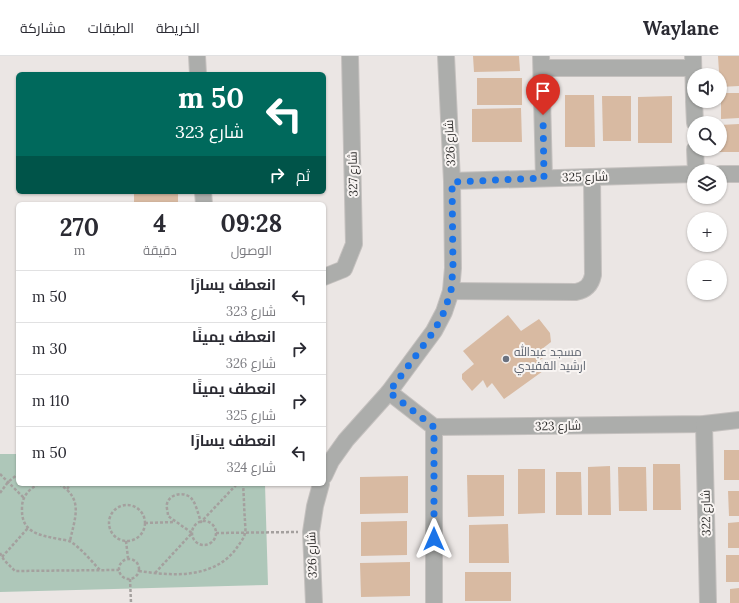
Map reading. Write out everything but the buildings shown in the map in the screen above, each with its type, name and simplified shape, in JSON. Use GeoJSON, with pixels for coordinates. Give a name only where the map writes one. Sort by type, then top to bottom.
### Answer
{"type":"FeatureCollection","features":[{"type":"Feature","properties":{"kind":"street"},"geometry":{"type":"LineString","coordinates":[[197,56],[198,72]]}},
{"type":"Feature","properties":{"kind":"street","name":"شارع 327"},"geometry":{"type":"LineString","coordinates":[[326,276],[344,269],[354,244],[350,56]]}},
{"type":"Feature","properties":{"kind":"street","name":"شارع 326"},"geometry":{"type":"LineString","coordinates":[[326,471],[330,461],[346,440],[389,392],[434,331],[444,312],[451,291],[453,268],[452,182],[446,56]]}},
{"type":"Feature","properties":{"kind":"street"},"geometry":{"type":"LineString","coordinates":[[544,178],[542,62],[693,62]]}},
{"type":"Feature","properties":{"kind":"street","name":"شارع 325"},"geometry":{"type":"LineString","coordinates":[[452,182],[687,174]]}},
{"type":"Feature","properties":{"kind":"street"},"geometry":{"type":"LineString","coordinates":[[727,174],[739,174]]}},
{"type":"Feature","properties":{"kind":"street"},"geometry":{"type":"LineString","coordinates":[[451,291],[576,292],[588,287],[592,281],[593,275],[592,177]]}},
{"type":"Feature","properties":{"kind":"street"},"geometry":{"type":"LineString","coordinates":[[389,392],[434,427],[434,603]]}},
{"type":"Feature","properties":{"kind":"street","name":"شارع 323"},"geometry":{"type":"LineString","coordinates":[[434,427],[704,424],[739,420]]}},
{"type":"Feature","properties":{"kind":"street","name":"شارع 322"},"geometry":{"type":"LineString","coordinates":[[704,424],[708,603]]}},
{"type":"Feature","properties":{"kind":"street","name":"شارع 326"},"geometry":{"type":"LineString","coordinates":[[314,603],[311,532],[315,506],[320,486]]}},
{"type":"Feature","properties":{"kind":"path"},"geometry":{"type":"LineString","coordinates":[[0,474],[24,498]]}},
{"type":"Feature","properties":{"kind":"path"},"geometry":{"type":"LineString","coordinates":[[0,493],[8,482],[16,476]]}},
{"type":"Feature","properties":{"kind":"path"},"geometry":{"type":"LineString","coordinates":[[36,486],[24,498],[22,504],[24,522],[28,528],[38,535],[70,541],[100,570]]}},
{"type":"Feature","properties":{"kind":"path"},"geometry":{"type":"LineString","coordinates":[[62,486],[73,496],[76,505],[76,515],[70,541]]}},
{"type":"Feature","properties":{"kind":"path"},"geometry":{"type":"LineString","coordinates":[[155,573],[192,533],[195,526],[201,522],[235,486]]}},
{"type":"Feature","properties":{"kind":"path"},"geometry":{"type":"LineString","coordinates":[[139,571],[188,574],[208,570],[220,564],[233,553],[241,542],[245,533],[244,486]]}},
{"type":"Feature","properties":{"kind":"path"},"geometry":{"type":"LineString","coordinates":[[182,494],[188,496],[192,500],[201,522],[208,522],[214,526],[216,533],[214,540],[208,545],[200,544],[194,540],[192,533],[168,516],[166,505],[173,496],[182,494]]}},
{"type":"Feature","properties":{"kind":"path"},"geometry":{"type":"LineString","coordinates":[[127,505],[136,507],[143,514],[145,523],[142,532],[135,539],[126,541],[117,538],[111,532],[108,523],[111,514],[118,507],[127,505]]}},
{"type":"Feature","properties":{"kind":"path"},"geometry":{"type":"LineString","coordinates":[[145,523],[175,522]]}},
{"type":"Feature","properties":{"kind":"path"},"geometry":{"type":"LineString","coordinates":[[28,528],[1,555],[15,571],[119,570]]}},
{"type":"Feature","properties":{"kind":"path"},"geometry":{"type":"LineString","coordinates":[[216,533],[311,532]]}},
{"type":"Feature","properties":{"kind":"path"},"geometry":{"type":"LineString","coordinates":[[126,541],[128,559]]}},
{"type":"Feature","properties":{"kind":"path"},"geometry":{"type":"LineString","coordinates":[[128,559],[134,560],[138,564],[139,571],[136,576],[130,579],[121,575],[119,570],[123,561],[128,559]]}},
{"type":"Feature","properties":{"kind":"path"},"geometry":{"type":"LineString","coordinates":[[130,579],[131,603]]}},
{"type":"Feature","properties":{"kind":"green space"},"geometry":{"type":"Polygon","coordinates":[[[0,454],[16,454],[16,486],[265,486],[268,585],[0,592],[0,454]]]}},
{"type":"Feature","properties":{"kind":"place","name":"مسجد عبدالله ارشيد القفيدي"},"geometry":{"type":"Point","coordinates":[506,359]}},
{"type":"Feature","properties":{"kind":"route"},"geometry":{"type":"LineString","coordinates":[[434,539],[434,427],[389,392],[420,352],[434,331],[444,312],[451,291],[453,268],[452,182],[544,178],[543,115]]}}]}
